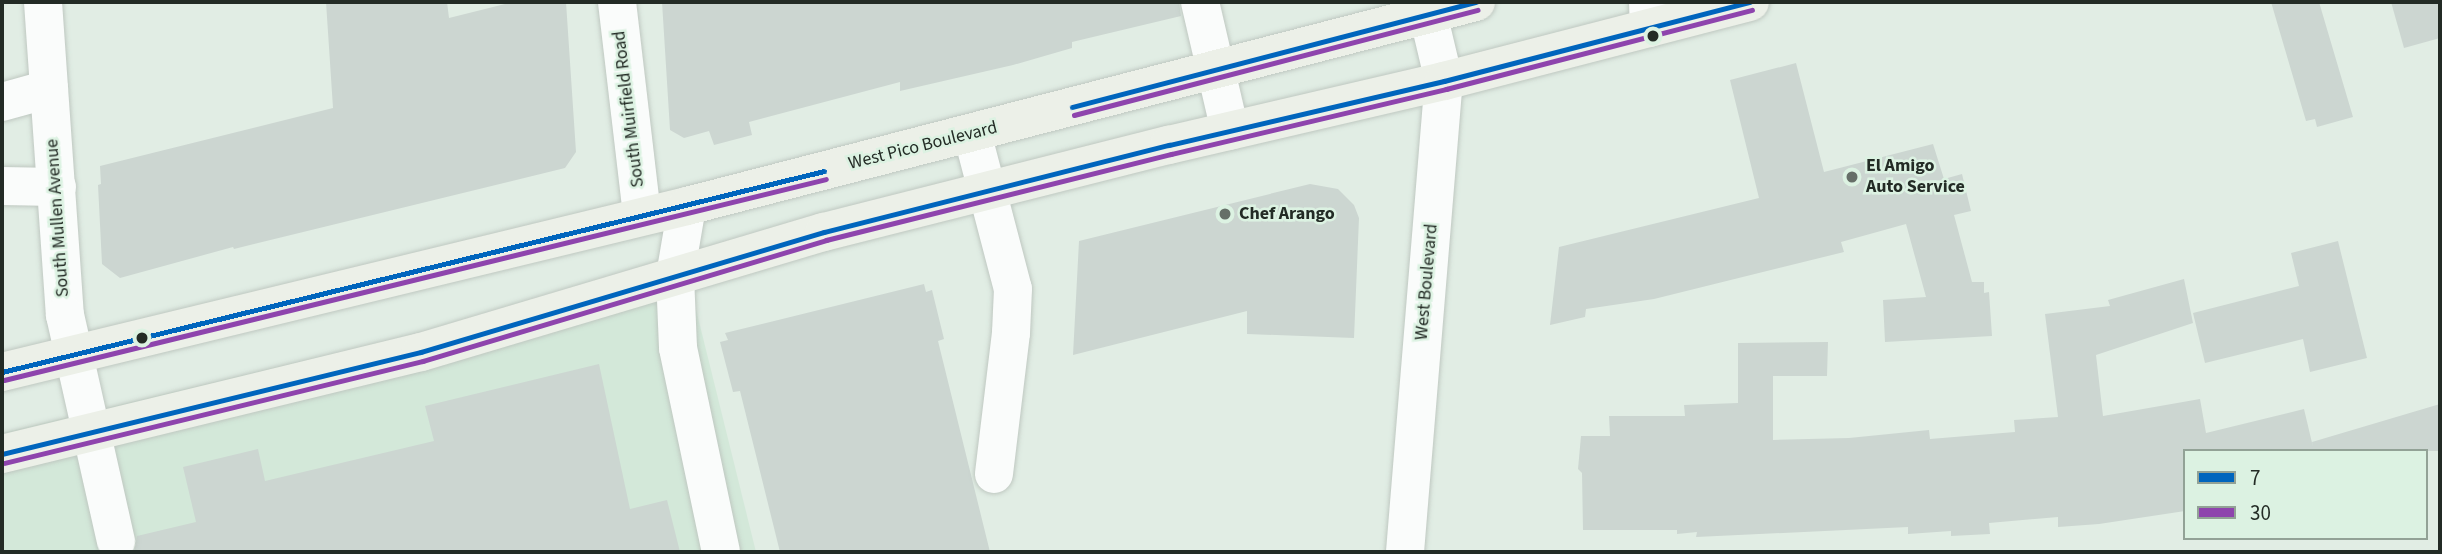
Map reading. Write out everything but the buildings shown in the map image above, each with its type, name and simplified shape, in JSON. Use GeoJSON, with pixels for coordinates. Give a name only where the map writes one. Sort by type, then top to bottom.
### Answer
{"type":"FeatureCollection","features":[{"type":"Feature","properties":{"kind":"main road","name":"West Pico Boulevard"},"geometry":{"type":"LineString","coordinates":[[2,372],[687,206],[1476,2]]}},
{"type":"Feature","properties":{"kind":"main road"},"geometry":{"type":"LineString","coordinates":[[2,454],[421,352],[824,232],[1444,81],[1649,15],[1749,2]]}},
{"type":"Feature","properties":{"kind":"street","name":"South Mullen Avenue"},"geometry":{"type":"LineString","coordinates":[[43,2],[65,315],[116,541]]}},
{"type":"Feature","properties":{"kind":"street","name":"South Muirfield Road"},"geometry":{"type":"LineString","coordinates":[[617,2],[642,216]]}},
{"type":"Feature","properties":{"kind":"street"},"geometry":{"type":"LineString","coordinates":[[1200,2],[1230,131]]}},
{"type":"Feature","properties":{"kind":"street","name":"West Boulevard"},"geometry":{"type":"LineString","coordinates":[[1405,552],[1444,81],[1429,14]]}},
{"type":"Feature","properties":{"kind":"street"},"geometry":{"type":"LineString","coordinates":[[2,102],[49,89]]}},
{"type":"Feature","properties":{"kind":"street"},"geometry":{"type":"LineString","coordinates":[[972,133],[1013,289],[1011,333],[994,474]]}},
{"type":"Feature","properties":{"kind":"street"},"geometry":{"type":"LineString","coordinates":[[2,187],[57,187]]}},
{"type":"Feature","properties":{"kind":"street"},"geometry":{"type":"LineString","coordinates":[[687,206],[675,276],[678,348],[721,552]]}},
{"type":"Feature","properties":{"kind":"shaded area"},"geometry":{"type":"Polygon","coordinates":[[[686,269],[756,552],[2,552],[2,433],[686,269]]]}},
{"type":"Feature","properties":{"kind":"transit line","name":"7"},"geometry":{"type":"LineString","coordinates":[[1072,107],[1476,2]]}},
{"type":"Feature","properties":{"kind":"transit line","name":"7"},"geometry":{"type":"LineString","coordinates":[[2,454],[421,352],[824,232],[1169,145],[1444,81],[1750,2]]}},
{"type":"Feature","properties":{"kind":"transit line","name":"30"},"geometry":{"type":"LineString","coordinates":[[1074,115],[1478,10]]}},
{"type":"Feature","properties":{"kind":"transit line","name":"30"},"geometry":{"type":"LineString","coordinates":[[4,463],[423,361],[826,240],[1446,89],[1752,10]]}},
{"type":"Feature","properties":{"kind":"transit line","name":"7"},"geometry":{"type":"LineString","coordinates":[[2,372],[824,171]]}},
{"type":"Feature","properties":{"kind":"transit line","name":"30"},"geometry":{"type":"LineString","coordinates":[[4,380],[826,179]]}},
{"type":"Feature","properties":{"kind":"place","name":"El Amigo Auto Service"},"geometry":{"type":"Point","coordinates":[1852,177]}},
{"type":"Feature","properties":{"kind":"place","name":"Chef Arango"},"geometry":{"type":"Point","coordinates":[1225,214]}}]}
